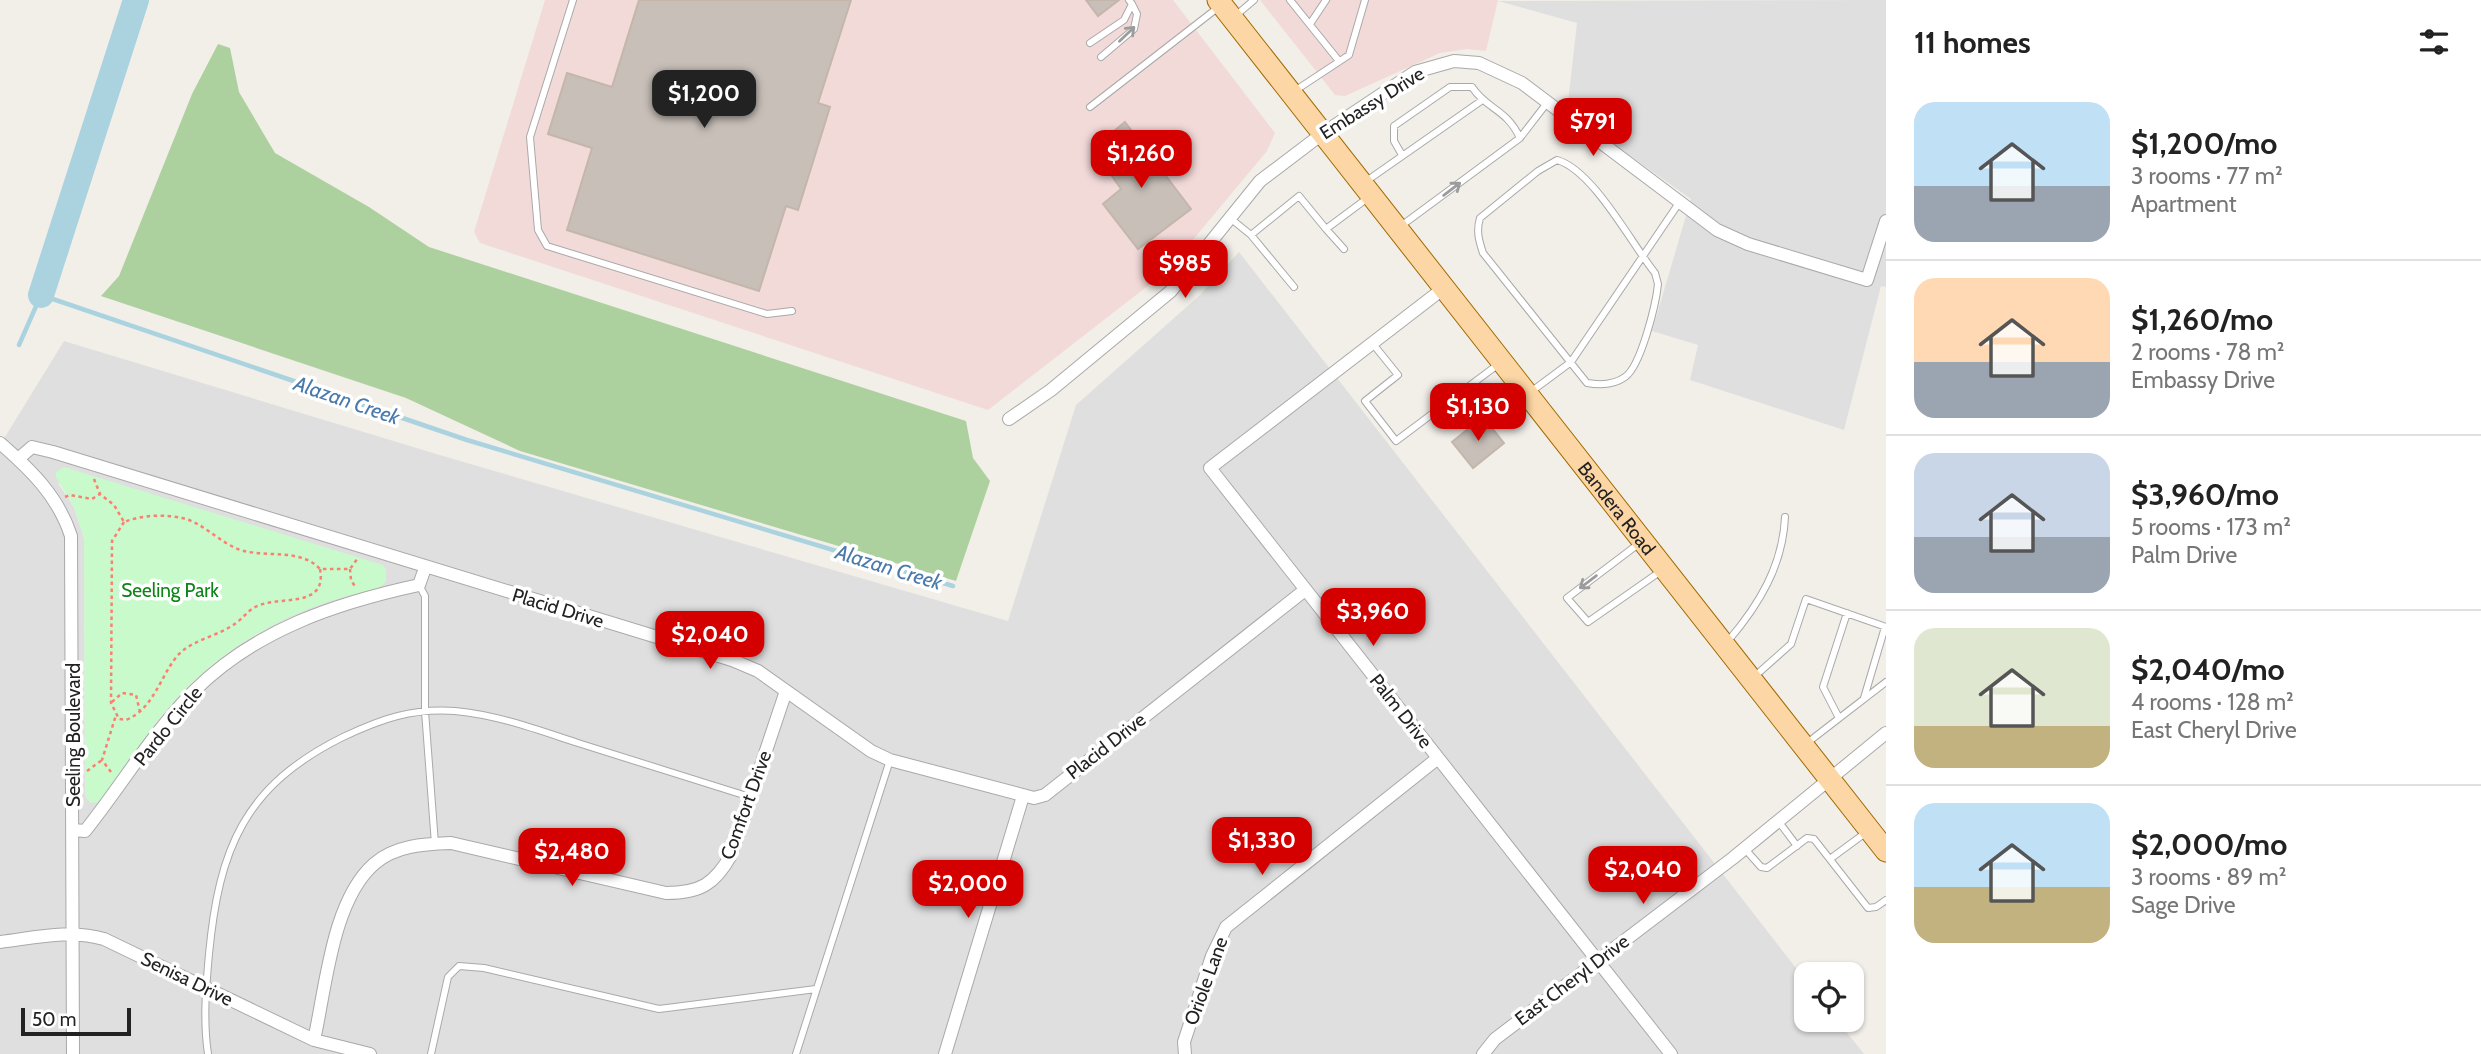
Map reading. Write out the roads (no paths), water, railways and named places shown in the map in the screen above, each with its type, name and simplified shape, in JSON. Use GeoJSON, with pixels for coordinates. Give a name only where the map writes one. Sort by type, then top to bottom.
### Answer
{"type":"FeatureCollection","features":[{"type":"Feature","properties":{"kind":"main road","name":"Bandera Road"},"geometry":{"type":"LineString","coordinates":[[1223,8],[1886,851]]}},
{"type":"Feature","properties":{"kind":"street","name":"Embassy Drive"},"geometry":{"type":"LineString","coordinates":[[1009,419],[1051,390],[1171,291],[1260,181],[1322,134],[1415,72],[1454,61],[1500,70],[1717,230],[1748,244],[1867,280],[1886,221]]}},
{"type":"Feature","properties":{"kind":"street","name":"Palm Drive"},"geometry":{"type":"LineString","coordinates":[[1444,288],[1210,468],[1671,1054]]}},
{"type":"Feature","properties":{"kind":"street","name":"Seeling Boulevard"},"geometry":{"type":"LineString","coordinates":[[0,443],[57,503],[71,536],[73,770],[70,934],[73,1054]]}},
{"type":"Feature","properties":{"kind":"street","name":"Placid Drive"},"geometry":{"type":"LineString","coordinates":[[18,459],[32,447],[95,464],[425,568],[732,660],[758,671],[890,760],[1039,799],[1306,590]]}},
{"type":"Feature","properties":{"kind":"street"},"geometry":{"type":"LineString","coordinates":[[419,585],[425,568]]}},
{"type":"Feature","properties":{"kind":"street","name":"Pardo Circle"},"geometry":{"type":"LineString","coordinates":[[72,830],[85,831],[177,710],[212,674],[261,640],[321,612],[362,598],[419,585]]}},
{"type":"Feature","properties":{"kind":"street","name":"Comfort Drive"},"geometry":{"type":"LineString","coordinates":[[314,1040],[339,924],[349,898],[375,863],[399,849],[435,844],[469,847],[666,893],[689,893],[719,876],[731,855],[786,691]]}},
{"type":"Feature","properties":{"kind":"street","name":"East Cheryl Drive"},"geometry":{"type":"LineString","coordinates":[[1483,1054],[1495,1039],[1745,849],[1830,779],[1884,739]]}},
{"type":"Feature","properties":{"kind":"street","name":"Oriole Lane"},"geometry":{"type":"LineString","coordinates":[[1185,1054],[1184,1042],[1212,956],[1226,927],[1438,758]]}},
{"type":"Feature","properties":{"kind":"street"},"geometry":{"type":"LineString","coordinates":[[944,1054],[1023,796]]}},
{"type":"Feature","properties":{"kind":"street","name":"Senisa Drive"},"geometry":{"type":"LineString","coordinates":[[0,942],[70,934],[85,934],[104,939],[314,1040],[370,1054]]}},
{"type":"Feature","properties":{"kind":"lane"},"geometry":{"type":"LineString","coordinates":[[573,0],[530,137],[538,230],[547,246],[767,314],[792,310]]}},
{"type":"Feature","properties":{"kind":"lane"},"geometry":{"type":"LineString","coordinates":[[1090,107],[1223,8],[1254,0]]}},
{"type":"Feature","properties":{"kind":"lane"},"geometry":{"type":"LineString","coordinates":[[1290,0],[1339,61]]}},
{"type":"Feature","properties":{"kind":"lane"},"geometry":{"type":"LineString","coordinates":[[1310,24],[1326,0]]}},
{"type":"Feature","properties":{"kind":"lane"},"geometry":{"type":"LineString","coordinates":[[1290,93],[1349,55],[1365,0]]}},
{"type":"Feature","properties":{"kind":"lane"},"geometry":{"type":"LineString","coordinates":[[1090,43],[1124,20],[1130,2]]}},
{"type":"Feature","properties":{"kind":"lane"},"geometry":{"type":"LineString","coordinates":[[1101,57],[1135,29],[1138,21],[1130,2]]}},
{"type":"Feature","properties":{"kind":"lane"},"geometry":{"type":"LineString","coordinates":[[1402,155],[1394,141],[1394,127],[1450,87],[1472,87],[1481,101],[1502,111],[1520,138]]}},
{"type":"Feature","properties":{"kind":"lane"},"geometry":{"type":"LineString","coordinates":[[1326,229],[1402,155],[1481,101]]}},
{"type":"Feature","properties":{"kind":"lane"},"geometry":{"type":"LineString","coordinates":[[1397,229],[1520,138],[1548,103]]}},
{"type":"Feature","properties":{"kind":"lane"},"geometry":{"type":"LineString","coordinates":[[1557,160],[1577,170],[1655,273],[1658,284],[1636,362],[1626,377],[1601,385],[1587,383],[1569,363],[1483,253],[1477,227],[1480,218],[1538,171],[1557,160]]}},
{"type":"Feature","properties":{"kind":"lane"},"geometry":{"type":"LineString","coordinates":[[1251,234],[1299,196],[1344,249]]}},
{"type":"Feature","properties":{"kind":"lane"},"geometry":{"type":"LineString","coordinates":[[1527,395],[1569,363],[1679,203]]}},
{"type":"Feature","properties":{"kind":"lane"},"geometry":{"type":"LineString","coordinates":[[1229,218],[1251,234],[1294,287]]}},
{"type":"Feature","properties":{"kind":"lane"},"geometry":{"type":"LineString","coordinates":[[1372,343],[1398,375],[1365,401],[1396,441],[1502,362]]}},
{"type":"Feature","properties":{"kind":"lane"},"geometry":{"type":"LineString","coordinates":[[1724,645],[1745,621],[1763,593],[1779,558],[1785,517]]}},
{"type":"Feature","properties":{"kind":"lane"},"geometry":{"type":"LineString","coordinates":[[1642,541],[1567,597],[1588,622],[1664,569]]}},
{"type":"Feature","properties":{"kind":"lane"},"geometry":{"type":"LineString","coordinates":[[419,585],[425,596],[425,711],[435,844]]}},
{"type":"Feature","properties":{"kind":"lane"},"geometry":{"type":"LineString","coordinates":[[1751,679],[1791,644],[1806,599],[1886,627],[1863,700]]}},
{"type":"Feature","properties":{"kind":"lane"},"geometry":{"type":"LineString","coordinates":[[1839,718],[1823,687],[1847,613]]}},
{"type":"Feature","properties":{"kind":"lane"},"geometry":{"type":"LineString","coordinates":[[1803,746],[1886,682]]}},
{"type":"Feature","properties":{"kind":"lane"},"geometry":{"type":"LineString","coordinates":[[208,1054],[205,1029],[206,988],[214,910],[223,865],[240,825],[278,779],[318,749],[382,718],[425,711],[497,717],[750,797]]}},
{"type":"Feature","properties":{"kind":"lane"},"geometry":{"type":"LineString","coordinates":[[796,1054],[890,760]]}},
{"type":"Feature","properties":{"kind":"lane"},"geometry":{"type":"LineString","coordinates":[[1779,822],[1797,846]]}},
{"type":"Feature","properties":{"kind":"lane"},"geometry":{"type":"LineString","coordinates":[[1830,859],[1870,830]]}},
{"type":"Feature","properties":{"kind":"lane"},"geometry":{"type":"LineString","coordinates":[[1745,849],[1761,867],[1768,868],[1807,838],[1814,839],[1868,908],[1876,907],[1886,900]]}},
{"type":"Feature","properties":{"kind":"lane"},"geometry":{"type":"LineString","coordinates":[[431,1054],[448,977],[459,966],[484,968],[659,1009],[816,989]]}},
{"type":"Feature","properties":{"kind":"waterway","name":"Alazan Creek"},"geometry":{"type":"LineString","coordinates":[[41,295],[136,0]]}},
{"type":"Feature","properties":{"kind":"waterway","name":"Alazan Creek"},"geometry":{"type":"LineString","coordinates":[[19,345],[41,295],[467,440],[953,586]]}},
{"type":"Feature","properties":{"kind":"park label","name":"Seeling Park"},"geometry":{"type":"Point","coordinates":[170,590]}}]}
